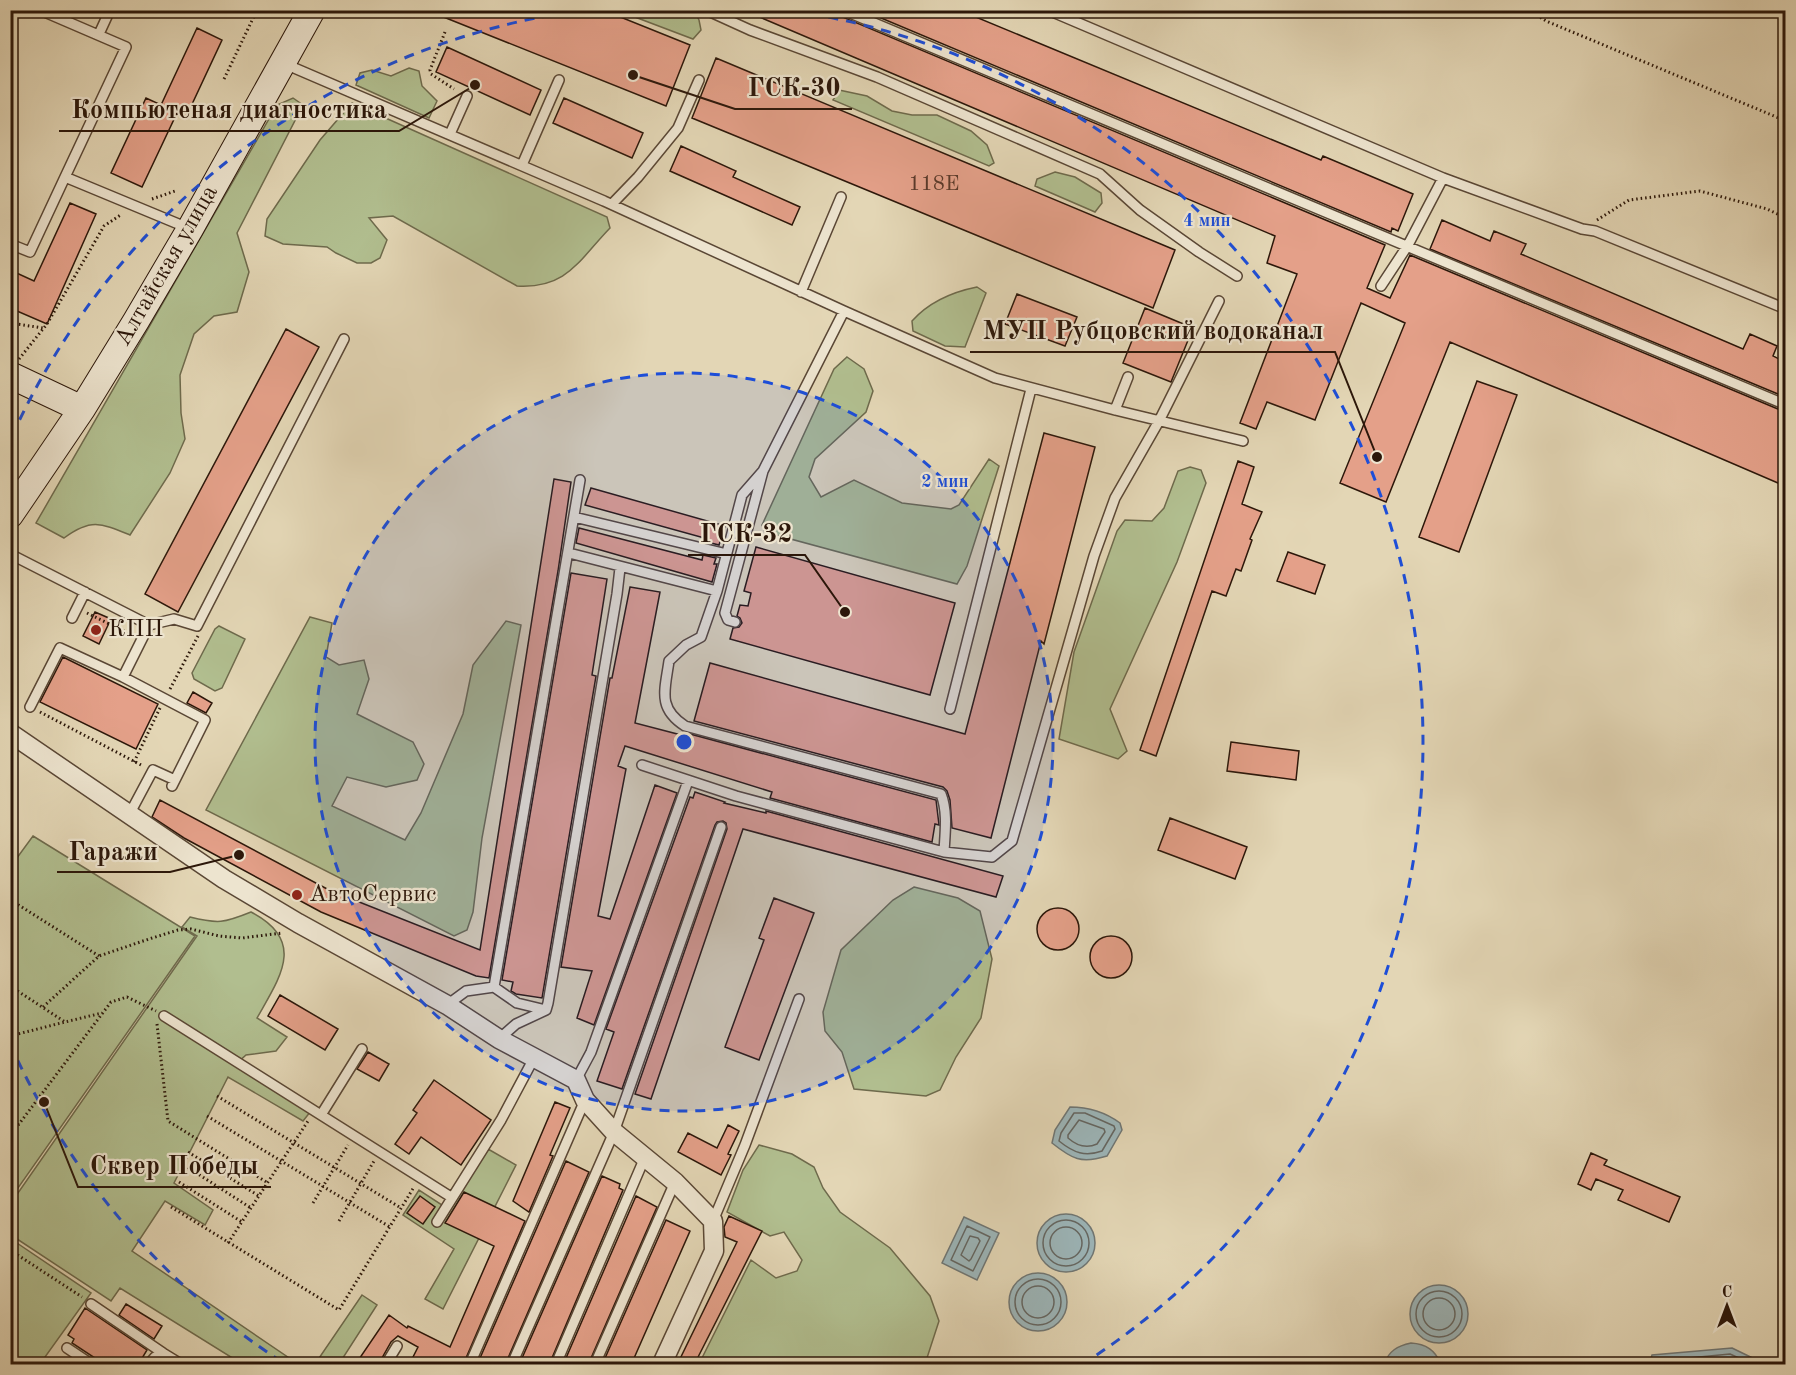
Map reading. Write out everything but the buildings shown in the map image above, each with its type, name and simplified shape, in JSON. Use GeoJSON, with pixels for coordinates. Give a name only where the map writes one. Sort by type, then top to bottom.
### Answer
{"type":"FeatureCollection","features":[{"type":"Feature","properties":{"kind":"main road","name":"Алтайская улица"},"geometry":{"type":"LineString","coordinates":[[10,515],[82,409],[190,229],[283,63],[302,13]]}},
{"type":"Feature","properties":{"kind":"main road"},"geometry":{"type":"LineString","coordinates":[[14,368],[82,409]]}},
{"type":"Feature","properties":{"kind":"street"},"geometry":{"type":"LineString","coordinates":[[10,733],[224,879],[298,923],[447,1005],[499,1039],[576,1080],[585,1100],[614,1132],[675,1182],[712,1221],[714,1251],[663,1365]]}},
{"type":"Feature","properties":{"kind":"lane"},"geometry":{"type":"LineString","coordinates":[[10,244],[30,252],[126,47],[40,10]]}},
{"type":"Feature","properties":{"kind":"lane"},"geometry":{"type":"LineString","coordinates":[[99,34],[110,10]]}},
{"type":"Feature","properties":{"kind":"lane"},"geometry":{"type":"LineString","coordinates":[[706,10],[750,30],[878,77],[1100,174],[1140,210],[1237,276]]}},
{"type":"Feature","properties":{"kind":"lane"},"geometry":{"type":"LineString","coordinates":[[843,10],[1785,405]]}},
{"type":"Feature","properties":{"kind":"lane"},"geometry":{"type":"LineString","coordinates":[[1048,10],[1443,178],[1582,229],[1595,231],[1785,309]]}},
{"type":"Feature","properties":{"kind":"lane"},"geometry":{"type":"LineString","coordinates":[[283,63],[612,204],[844,312],[995,378],[1243,441]]}},
{"type":"Feature","properties":{"kind":"lane"},"geometry":{"type":"LineString","coordinates":[[522,165],[560,80]]}},
{"type":"Feature","properties":{"kind":"lane"},"geometry":{"type":"LineString","coordinates":[[612,204],[638,177],[678,128],[699,80]]}},
{"type":"Feature","properties":{"kind":"lane"},"geometry":{"type":"LineString","coordinates":[[450,134],[467,96]]}},
{"type":"Feature","properties":{"kind":"lane"},"geometry":{"type":"LineString","coordinates":[[65,177],[132,207],[190,229]]}},
{"type":"Feature","properties":{"kind":"lane"},"geometry":{"type":"LineString","coordinates":[[1381,286],[1407,245],[1443,178]]}},
{"type":"Feature","properties":{"kind":"lane"},"geometry":{"type":"LineString","coordinates":[[801,292],[841,197]]}},
{"type":"Feature","properties":{"kind":"lane"},"geometry":{"type":"LineString","coordinates":[[642,765],[688,781],[944,852],[992,857],[1012,841],[1094,556],[1115,498],[1159,421],[1219,301]]}},
{"type":"Feature","properties":{"kind":"lane"},"geometry":{"type":"LineString","coordinates":[[735,622],[728,620],[725,613],[763,471],[844,312]]}},
{"type":"Feature","properties":{"kind":"lane"},"geometry":{"type":"LineString","coordinates":[[10,554],[149,625],[174,619],[196,626],[344,339]]}},
{"type":"Feature","properties":{"kind":"lane"},"geometry":{"type":"LineString","coordinates":[[1115,410],[1128,377]]}},
{"type":"Feature","properties":{"kind":"lane"},"geometry":{"type":"LineString","coordinates":[[950,709],[1031,389]]}},
{"type":"Feature","properties":{"kind":"lane"},"geometry":{"type":"LineString","coordinates":[[763,471],[742,495],[717,591],[700,637],[686,645],[669,661],[665,706],[674,719],[685,726],[940,794],[944,802],[944,852]]}},
{"type":"Feature","properties":{"kind":"lane"},"geometry":{"type":"LineString","coordinates":[[494,987],[580,480]]}},
{"type":"Feature","properties":{"kind":"lane"},"geometry":{"type":"LineString","coordinates":[[574,517],[727,554]]}},
{"type":"Feature","properties":{"kind":"lane"},"geometry":{"type":"LineString","coordinates":[[569,553],[717,591]]}},
{"type":"Feature","properties":{"kind":"lane"},"geometry":{"type":"LineString","coordinates":[[546,1011],[620,567]]}},
{"type":"Feature","properties":{"kind":"lane"},"geometry":{"type":"LineString","coordinates":[[72,618],[85,592]]}},
{"type":"Feature","properties":{"kind":"lane"},"geometry":{"type":"LineString","coordinates":[[123,677],[149,625]]}},
{"type":"Feature","properties":{"kind":"lane"},"geometry":{"type":"LineString","coordinates":[[30,707],[60,648],[123,677],[206,720],[173,783],[153,770],[129,815]]}},
{"type":"Feature","properties":{"kind":"lane"},"geometry":{"type":"LineString","coordinates":[[576,1080],[591,1052],[688,781]]}},
{"type":"Feature","properties":{"kind":"lane"},"geometry":{"type":"LineString","coordinates":[[512,1365],[614,1132],[721,827]]}},
{"type":"Feature","properties":{"kind":"lane"},"geometry":{"type":"LineString","coordinates":[[447,1005],[466,992],[494,987],[517,1003],[546,1011]]}},
{"type":"Feature","properties":{"kind":"lane"},"geometry":{"type":"LineString","coordinates":[[712,1221],[745,1144],[799,999]]}},
{"type":"Feature","properties":{"kind":"lane"},"geometry":{"type":"LineString","coordinates":[[499,1039],[516,1024],[546,1011]]}},
{"type":"Feature","properties":{"kind":"lane"},"geometry":{"type":"LineString","coordinates":[[161,1019],[318,1113],[451,1197]]}},
{"type":"Feature","properties":{"kind":"lane"},"geometry":{"type":"LineString","coordinates":[[318,1113],[362,1049]]}},
{"type":"Feature","properties":{"kind":"lane"},"geometry":{"type":"LineString","coordinates":[[437,1222],[501,1120],[534,1058]]}},
{"type":"Feature","properties":{"kind":"lane"},"geometry":{"type":"LineString","coordinates":[[471,1365],[585,1100]]}},
{"type":"Feature","properties":{"kind":"lane"},"geometry":{"type":"LineString","coordinates":[[556,1365],[645,1157]]}},
{"type":"Feature","properties":{"kind":"lane"},"geometry":{"type":"LineString","coordinates":[[595,1365],[675,1182]]}},
{"type":"Feature","properties":{"kind":"lane"},"geometry":{"type":"LineString","coordinates":[[91,1304],[182,1365]]}},
{"type":"Feature","properties":{"kind":"lane"},"geometry":{"type":"LineString","coordinates":[[386,1365],[397,1346]]}},
{"type":"Feature","properties":{"kind":"lane"},"geometry":{"type":"LineString","coordinates":[[67,1348],[91,1365]]}},
{"type":"Feature","properties":{"kind":"lane"},"geometry":{"type":"LineString","coordinates":[[149,1365],[155,1357],[163,1353]]}},
{"type":"Feature","properties":{"kind":"path"},"geometry":{"type":"LineString","coordinates":[[224,79],[257,10]]}},
{"type":"Feature","properties":{"kind":"path"},"geometry":{"type":"LineString","coordinates":[[409,17],[412,10]]}},
{"type":"Feature","properties":{"kind":"path"},"geometry":{"type":"LineString","coordinates":[[1529,10],[1546,21],[1785,121]]}},
{"type":"Feature","properties":{"kind":"path"},"geometry":{"type":"LineString","coordinates":[[445,32],[430,70],[431,75],[454,89]]}},
{"type":"Feature","properties":{"kind":"path"},"geometry":{"type":"LineString","coordinates":[[14,368],[44,328],[104,226],[132,207],[175,190]]}},
{"type":"Feature","properties":{"kind":"path"},"geometry":{"type":"LineString","coordinates":[[1582,229],[1629,200],[1700,190],[1767,209],[1785,218]]}},
{"type":"Feature","properties":{"kind":"path"},"geometry":{"type":"LineString","coordinates":[[10,323],[44,328]]}},
{"type":"Feature","properties":{"kind":"path"},"geometry":{"type":"LineString","coordinates":[[93,617],[141,640]]}},
{"type":"Feature","properties":{"kind":"path"},"geometry":{"type":"LineString","coordinates":[[30,707],[153,770]]}},
{"type":"Feature","properties":{"kind":"path"},"geometry":{"type":"LineString","coordinates":[[10,914],[17,904],[99,956]]}},
{"type":"Feature","properties":{"kind":"path"},"geometry":{"type":"LineString","coordinates":[[43,1007],[99,956],[178,930],[191,928],[219,936],[242,938],[279,934],[298,923]]}},
{"type":"Feature","properties":{"kind":"path"},"geometry":{"type":"LineString","coordinates":[[10,986],[65,1022]]}},
{"type":"Feature","properties":{"kind":"path"},"geometry":{"type":"LineString","coordinates":[[10,1136],[111,1002],[127,997],[146,1005],[161,1019],[168,1121],[268,1183]]}},
{"type":"Feature","properties":{"kind":"path"},"geometry":{"type":"LineString","coordinates":[[10,1036],[103,1013]]}},
{"type":"Feature","properties":{"kind":"path"},"geometry":{"type":"LineString","coordinates":[[218,1096],[401,1209]]}},
{"type":"Feature","properties":{"kind":"path"},"geometry":{"type":"LineString","coordinates":[[228,1243],[294,1143],[318,1113]]}},
{"type":"Feature","properties":{"kind":"path"},"geometry":{"type":"LineString","coordinates":[[207,1116],[390,1227]]}},
{"type":"Feature","properties":{"kind":"path"},"geometry":{"type":"LineString","coordinates":[[10,1119],[19,1125]]}},
{"type":"Feature","properties":{"kind":"path"},"geometry":{"type":"LineString","coordinates":[[313,1203],[354,1136]]}},
{"type":"Feature","properties":{"kind":"path"},"geometry":{"type":"LineString","coordinates":[[188,1152],[259,1196]]}},
{"type":"Feature","properties":{"kind":"path"},"geometry":{"type":"LineString","coordinates":[[339,1221],[380,1152]]}},
{"type":"Feature","properties":{"kind":"path"},"geometry":{"type":"LineString","coordinates":[[184,1165],[251,1208]]}},
{"type":"Feature","properties":{"kind":"path"},"geometry":{"type":"LineString","coordinates":[[171,1207],[339,1310],[420,1177]]}},
{"type":"Feature","properties":{"kind":"path"},"geometry":{"type":"LineString","coordinates":[[179,1182],[242,1222]]}},
{"type":"Feature","properties":{"kind":"path"},"geometry":{"type":"LineString","coordinates":[[10,1250],[91,1304]]}},
{"type":"Feature","properties":{"kind":"green space"},"geometry":{"type":"Polygon","coordinates":[[[619,11],[694,11],[701,30],[693,39],[619,11]]]}},
{"type":"Feature","properties":{"kind":"green space"},"geometry":{"type":"Polygon","coordinates":[[[409,68],[419,71],[422,86],[437,101],[429,118],[356,85],[360,73],[372,70],[391,76],[409,68]]]}},
{"type":"Feature","properties":{"kind":"green space"},"geometry":{"type":"Polygon","coordinates":[[[839,90],[867,96],[892,111],[912,115],[937,115],[971,131],[987,145],[994,163],[989,166],[833,100],[839,90]]]}},
{"type":"Feature","properties":{"kind":"green space"},"geometry":{"type":"Polygon","coordinates":[[[293,98],[303,105],[237,233],[249,272],[237,312],[214,316],[194,334],[180,375],[181,413],[185,439],[170,473],[130,535],[96,524],[82,527],[64,538],[36,523],[277,105],[293,98]]]}},
{"type":"Feature","properties":{"kind":"green space"},"geometry":{"type":"Polygon","coordinates":[[[352,103],[607,217],[610,228],[571,270],[548,283],[534,286],[517,286],[393,216],[369,218],[387,240],[380,258],[371,263],[357,263],[327,247],[283,244],[265,236],[267,219],[320,140],[352,103]]]}},
{"type":"Feature","properties":{"kind":"green space"},"geometry":{"type":"Polygon","coordinates":[[[1055,172],[1075,177],[1101,193],[1102,203],[1095,212],[1035,186],[1037,179],[1055,172]]]}},
{"type":"Feature","properties":{"kind":"green space"},"geometry":{"type":"Polygon","coordinates":[[[977,287],[986,293],[965,347],[945,346],[913,331],[912,321],[933,303],[977,287]]]}},
{"type":"Feature","properties":{"kind":"green space"},"geometry":{"type":"Polygon","coordinates":[[[847,357],[864,369],[873,391],[866,412],[815,459],[809,477],[821,497],[854,480],[902,503],[951,509],[959,505],[989,459],[999,466],[967,566],[957,584],[765,532],[762,525],[834,369],[847,357]]]}},
{"type":"Feature","properties":{"kind":"green space"},"geometry":{"type":"Polygon","coordinates":[[[1190,467],[1201,470],[1206,483],[1177,562],[1110,709],[1127,751],[1118,759],[1059,739],[1074,652],[1117,531],[1125,520],[1152,521],[1164,508],[1178,471],[1190,467]]]}},
{"type":"Feature","properties":{"kind":"green space"},"geometry":{"type":"Polygon","coordinates":[[[310,617],[332,623],[326,657],[339,665],[364,660],[369,679],[357,714],[413,742],[424,764],[417,780],[386,787],[347,777],[332,806],[405,840],[421,813],[463,714],[473,665],[506,621],[521,625],[482,838],[473,912],[467,930],[454,936],[206,810],[310,617]]]}},
{"type":"Feature","properties":{"kind":"green space"},"geometry":{"type":"Polygon","coordinates":[[[219,626],[245,639],[222,688],[215,691],[194,679],[192,673],[215,629],[219,626]]]}},
{"type":"Feature","properties":{"kind":"green space"},"geometry":{"type":"Polygon","coordinates":[[[33,836],[195,936],[11,1198],[11,866],[33,836]]]}},
{"type":"Feature","properties":{"kind":"green space"},"geometry":{"type":"Polygon","coordinates":[[[914,887],[958,898],[980,911],[992,959],[981,1018],[956,1057],[940,1090],[926,1096],[854,1089],[842,1052],[825,1031],[823,1012],[841,950],[893,900],[914,887]]]}},
{"type":"Feature","properties":{"kind":"green space"},"geometry":{"type":"Polygon","coordinates":[[[251,912],[268,923],[279,935],[284,947],[284,960],[280,974],[257,1018],[287,1037],[276,1051],[246,1055],[235,1065],[311,1111],[303,1121],[228,1077],[174,1183],[213,1210],[205,1225],[165,1201],[132,1251],[298,1364],[242,1364],[120,1288],[111,1301],[11,1235],[11,1203],[197,936],[182,927],[190,917],[221,921],[251,912]]]}},
{"type":"Feature","properties":{"kind":"green space"},"geometry":{"type":"Polygon","coordinates":[[[759,1145],[792,1154],[814,1167],[823,1188],[840,1212],[890,1248],[930,1296],[939,1321],[925,1364],[699,1364],[751,1260],[776,1278],[797,1271],[802,1260],[784,1232],[770,1236],[727,1212],[743,1170],[759,1145]]]}},
{"type":"Feature","properties":{"kind":"green space"},"geometry":{"type":"Polygon","coordinates":[[[488,1149],[516,1165],[443,1309],[425,1299],[454,1249],[403,1215],[419,1190],[448,1209],[488,1149]]]}},
{"type":"Feature","properties":{"kind":"green space"},"geometry":{"type":"Polygon","coordinates":[[[11,1239],[91,1293],[40,1364],[11,1364],[11,1239]]]}},
{"type":"Feature","properties":{"kind":"green space"},"geometry":{"type":"Polygon","coordinates":[[[362,1295],[377,1305],[339,1364],[315,1364],[362,1295]]]}},
{"type":"Feature","properties":{"kind":"water"},"geometry":{"type":"Polygon","coordinates":[[[1070,1107],[1097,1111],[1120,1123],[1122,1130],[1107,1156],[1083,1160],[1065,1153],[1052,1143],[1055,1130],[1070,1107]]]}},
{"type":"Feature","properties":{"kind":"water"},"geometry":{"type":"Polygon","coordinates":[[[1060,1214],[1072,1214],[1087,1222],[1095,1237],[1095,1249],[1087,1264],[1072,1272],[1060,1272],[1045,1264],[1037,1249],[1037,1237],[1045,1222],[1060,1214]]]}},
{"type":"Feature","properties":{"kind":"water"},"geometry":{"type":"Polygon","coordinates":[[[964,1217],[999,1233],[977,1280],[942,1263],[964,1217]]]}},
{"type":"Feature","properties":{"kind":"water"},"geometry":{"type":"Polygon","coordinates":[[[1032,1273],[1044,1273],[1059,1281],[1067,1296],[1067,1308],[1059,1323],[1044,1331],[1032,1331],[1017,1323],[1009,1308],[1009,1296],[1017,1281],[1032,1273]]]}},
{"type":"Feature","properties":{"kind":"water"},"geometry":{"type":"Polygon","coordinates":[[[1433,1285],[1445,1285],[1460,1293],[1468,1308],[1468,1320],[1460,1335],[1445,1343],[1433,1343],[1418,1335],[1410,1320],[1410,1308],[1418,1293],[1433,1285]]]}},
{"type":"Feature","properties":{"kind":"water"},"geometry":{"type":"Polygon","coordinates":[[[1411,1343],[1429,1349],[1441,1364],[1384,1364],[1394,1350],[1411,1343]]]}},
{"type":"Feature","properties":{"kind":"water"},"geometry":{"type":"Polygon","coordinates":[[[1732,1348],[1765,1364],[1649,1364],[1652,1355],[1732,1348]]]}},
{"type":"Feature","properties":{"kind":"place","name":"ГСК-30"},"geometry":{"type":"Point","coordinates":[633,75]}},
{"type":"Feature","properties":{"kind":"place","name":"Компьютеная диагностика"},"geometry":{"type":"Point","coordinates":[475,85]}},
{"type":"Feature","properties":{"kind":"place","name":"МУП Рубцовский водоканал"},"geometry":{"type":"Point","coordinates":[1377,457]}},
{"type":"Feature","properties":{"kind":"place","name":"ГСК-32"},"geometry":{"type":"Point","coordinates":[845,612]}},
{"type":"Feature","properties":{"kind":"place","name":"КПП"},"geometry":{"type":"Point","coordinates":[96,630]}},
{"type":"Feature","properties":{"kind":"place","name":"Гаражи"},"geometry":{"type":"Point","coordinates":[239,855]}},
{"type":"Feature","properties":{"kind":"place","name":"АвтоСервис"},"geometry":{"type":"Point","coordinates":[297,895]}},
{"type":"Feature","properties":{"kind":"place","name":"Сквер Победы"},"geometry":{"type":"Point","coordinates":[44,1102]}}]}
